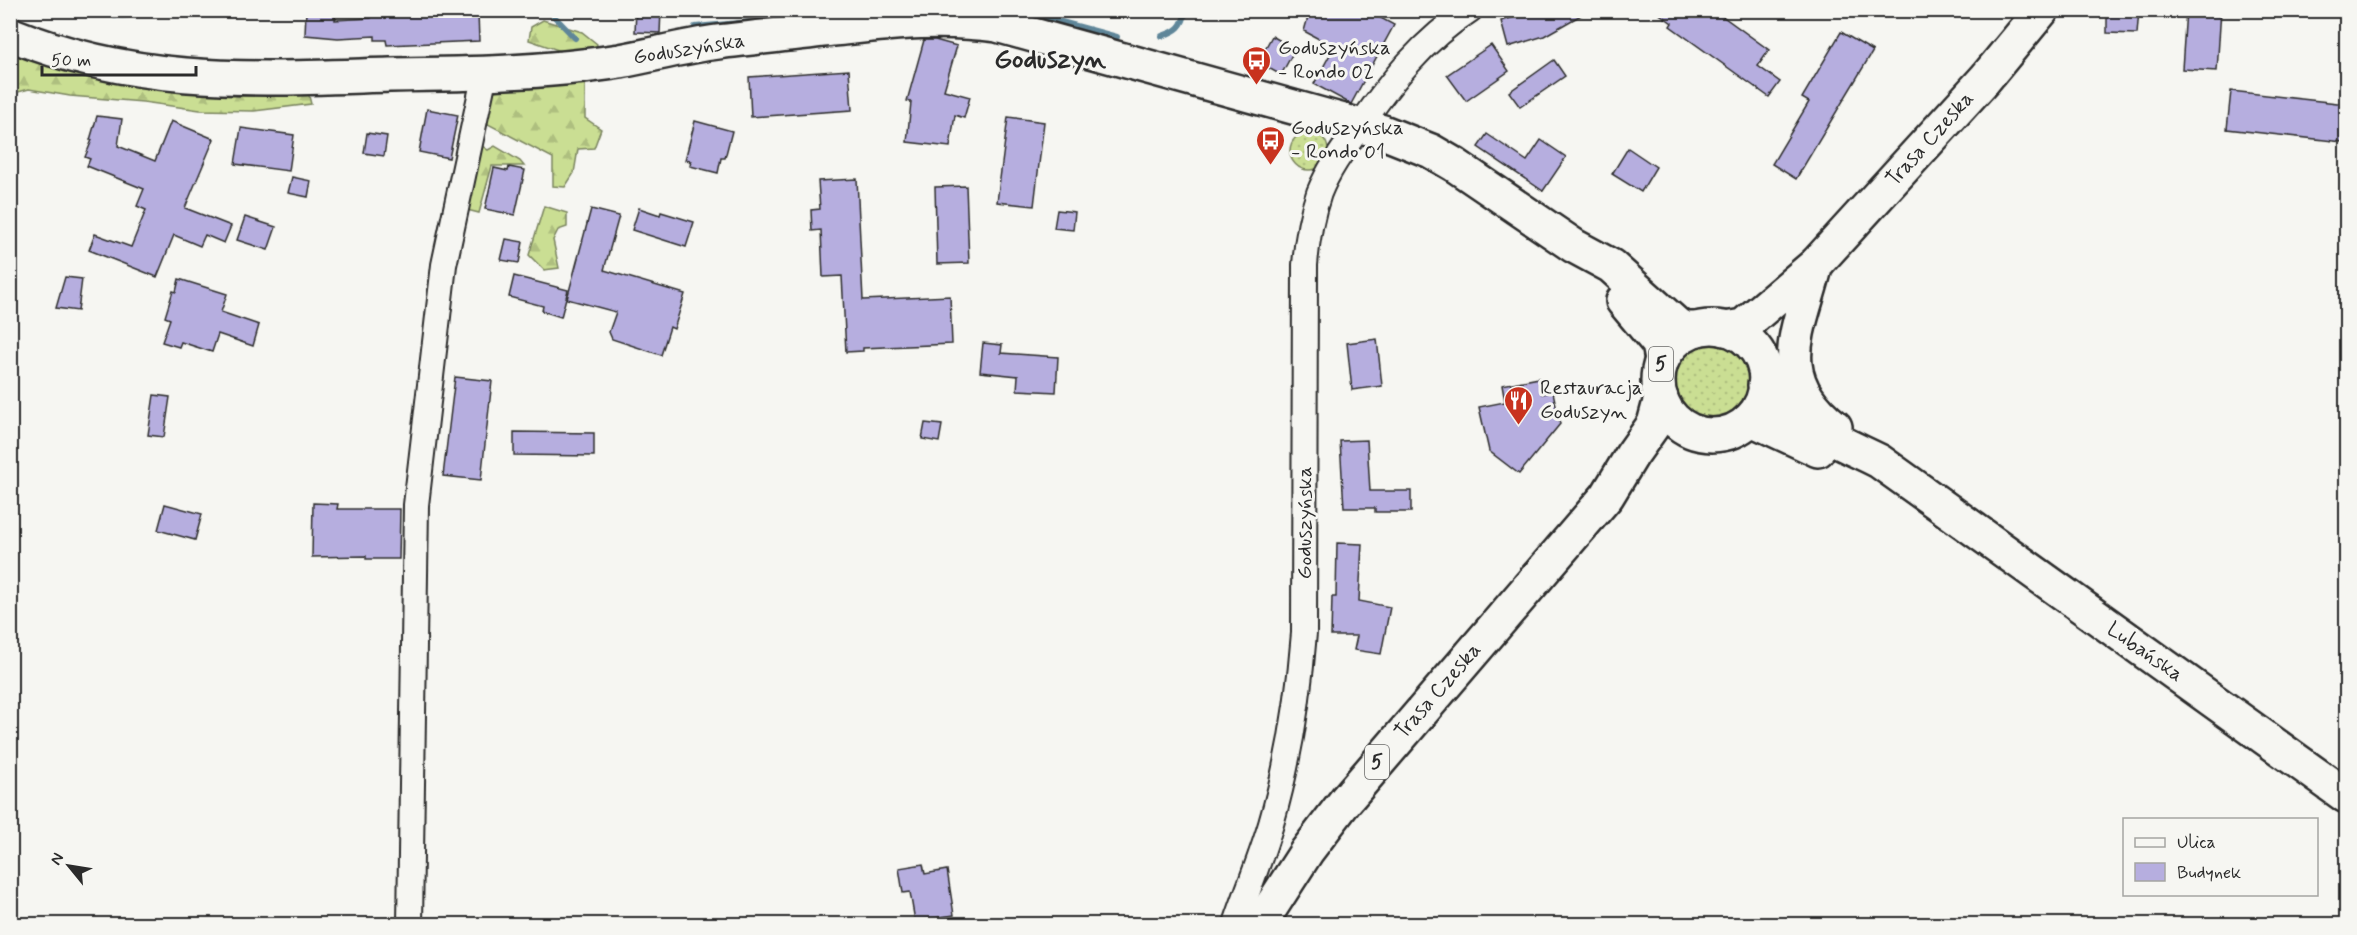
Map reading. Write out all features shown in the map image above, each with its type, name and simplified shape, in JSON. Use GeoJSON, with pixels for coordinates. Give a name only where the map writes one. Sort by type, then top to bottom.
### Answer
{"type":"FeatureCollection","features":[{"type":"Feature","properties":{"kind":"street","name":"Goduszyńska"},"geometry":{"type":"LineString","coordinates":[[1236,924],[1271,824],[1289,747],[1300,684],[1305,633],[1305,264],[1308,231],[1325,180],[1385,90],[1415,54],[1435,35],[1470,10]]}},
{"type":"Feature","properties":{"kind":"street","name":"Trasa Czeska"},"geometry":{"type":"LineString","coordinates":[[1711,329],[1743,326],[1816,264],[1996,66],[2042,10]]}},
{"type":"Feature","properties":{"kind":"street","name":"Goduszyńska"},"geometry":{"type":"LineString","coordinates":[[10,34],[92,61],[204,78],[238,79],[485,73],[586,66],[716,42],[912,20],[965,21],[1028,32],[1406,140],[1431,151],[1574,246],[1611,266],[1677,325],[1685,329],[1711,329]]}},
{"type":"Feature","properties":{"kind":"street"},"geometry":{"type":"LineString","coordinates":[[410,924],[416,505],[444,265],[485,73]]}},
{"type":"Feature","properties":{"kind":"street","name":"Goduszyńska"},"geometry":{"type":"LineString","coordinates":[[1574,246],[1598,277],[1630,308],[1659,344],[1662,360]]}},
{"type":"Feature","properties":{"kind":"street","name":"Trasa Czeska"},"geometry":{"type":"LineString","coordinates":[[1764,374],[1767,340],[1816,264]]}},
{"type":"Feature","properties":{"kind":"street"},"geometry":{"type":"LineString","coordinates":[[1816,264],[1808,296],[1797,325],[1795,339],[1795,362],[1800,384],[1816,410],[1879,462]]}},
{"type":"Feature","properties":{"kind":"street"},"geometry":{"type":"LineString","coordinates":[[1711,329],[1748,341],[1764,374]]}},
{"type":"Feature","properties":{"kind":"street","name":"5"},"geometry":{"type":"LineString","coordinates":[[1711,329],[1680,338],[1662,360],[1658,379],[1661,398],[1674,419],[1684,428],[1710,435],[1724,434],[1737,429],[1757,411],[1763,399],[1764,374]]}},
{"type":"Feature","properties":{"kind":"street","name":"Lubańska"},"geometry":{"type":"LineString","coordinates":[[1764,374],[1774,400],[1805,422],[1879,462],[2346,796]]}},
{"type":"Feature","properties":{"kind":"street","name":"Trasa Czeska"},"geometry":{"type":"LineString","coordinates":[[1260,924],[1307,851],[1346,800],[1607,496],[1632,454],[1654,424],[1661,398]]}},
{"type":"Feature","properties":{"kind":"street","name":"Lubańska"},"geometry":{"type":"LineString","coordinates":[[1748,421],[1768,427],[1942,508]]}},
{"type":"Feature","properties":{"kind":"street","name":"Trasa Czeska"},"geometry":{"type":"LineString","coordinates":[[1607,496],[1651,464],[1672,442],[1696,433]]}},
{"type":"Feature","properties":{"kind":"green space"},"geometry":{"type":"Polygon","coordinates":[[[543,20],[582,32],[597,44],[585,83],[585,118],[601,129],[594,148],[578,149],[574,173],[565,187],[553,186],[553,158],[484,122],[496,86],[567,53],[529,40],[531,27],[543,20]]]}},
{"type":"Feature","properties":{"kind":"green space"},"geometry":{"type":"Polygon","coordinates":[[[11,56],[308,92],[311,104],[254,111],[200,110],[143,102],[70,96],[29,89],[11,94],[11,56]]]}},
{"type":"Feature","properties":{"kind":"green space"},"geometry":{"type":"Polygon","coordinates":[[[1309,132],[1323,137],[1328,151],[1323,165],[1309,170],[1295,165],[1290,151],[1295,137],[1309,132]]]}},
{"type":"Feature","properties":{"kind":"green space"},"geometry":{"type":"Polygon","coordinates":[[[478,143],[488,150],[495,146],[520,161],[524,166],[492,166],[479,213],[463,209],[478,143]]]}},
{"type":"Feature","properties":{"kind":"green space"},"geometry":{"type":"Polygon","coordinates":[[[544,206],[567,213],[567,227],[558,230],[553,240],[559,268],[544,270],[529,255],[544,206]]]}},
{"type":"Feature","properties":{"kind":"green space"},"geometry":{"type":"Polygon","coordinates":[[[1712,341],[1728,344],[1741,353],[1750,366],[1753,382],[1750,398],[1741,411],[1728,420],[1712,423],[1696,420],[1683,411],[1674,398],[1671,382],[1674,366],[1683,353],[1696,344],[1712,341]]]}},
{"type":"Feature","properties":{"kind":"building"},"geometry":{"type":"Polygon","coordinates":[[[306,10],[336,10],[335,20],[371,18],[370,10],[405,10],[405,16],[478,13],[479,41],[387,45],[386,40],[375,40],[375,36],[338,38],[305,35],[306,10]]]}},
{"type":"Feature","properties":{"kind":"building"},"geometry":{"type":"Polygon","coordinates":[[[636,10],[661,10],[660,33],[635,32],[636,10]]]}},
{"type":"Feature","properties":{"kind":"building"},"geometry":{"type":"Polygon","coordinates":[[[1310,10],[1366,10],[1394,25],[1351,104],[1314,84],[1334,47],[1304,31],[1310,10]]]}},
{"type":"Feature","properties":{"kind":"building"},"geometry":{"type":"Polygon","coordinates":[[[1538,10],[1590,10],[1544,36],[1508,47],[1501,21],[1538,10]]]}},
{"type":"Feature","properties":{"kind":"building"},"geometry":{"type":"Polygon","coordinates":[[[1654,10],[1714,10],[1769,50],[1758,66],[1780,82],[1769,97],[1670,26],[1672,23],[1654,10]]]}},
{"type":"Feature","properties":{"kind":"building"},"geometry":{"type":"Polygon","coordinates":[[[2107,10],[2139,10],[2137,34],[2107,33],[2107,10]]]}},
{"type":"Feature","properties":{"kind":"building"},"geometry":{"type":"Polygon","coordinates":[[[2186,10],[2221,10],[2217,71],[2182,69],[2186,10]]]}},
{"type":"Feature","properties":{"kind":"building"},"geometry":{"type":"Polygon","coordinates":[[[1841,32],[1873,51],[1796,179],[1772,164],[1809,102],[1802,98],[1841,32]]]}},
{"type":"Feature","properties":{"kind":"building"},"geometry":{"type":"Polygon","coordinates":[[[1272,36],[1295,49],[1281,75],[1258,62],[1272,36]]]}},
{"type":"Feature","properties":{"kind":"building"},"geometry":{"type":"Polygon","coordinates":[[[924,40],[935,40],[957,46],[944,90],[970,97],[964,118],[955,115],[950,147],[907,142],[911,102],[907,101],[924,40]]]}},
{"type":"Feature","properties":{"kind":"building"},"geometry":{"type":"Polygon","coordinates":[[[1491,45],[1509,71],[1466,101],[1447,75],[1491,45]]]}},
{"type":"Feature","properties":{"kind":"building"},"geometry":{"type":"Polygon","coordinates":[[[1554,60],[1565,76],[1520,107],[1509,92],[1554,60]]]}},
{"type":"Feature","properties":{"kind":"building"},"geometry":{"type":"Polygon","coordinates":[[[849,70],[852,110],[751,117],[749,77],[849,70]]]}},
{"type":"Feature","properties":{"kind":"building"},"geometry":{"type":"Polygon","coordinates":[[[2231,91],[2346,104],[2342,142],[2227,129],[2231,91]]]}},
{"type":"Feature","properties":{"kind":"building"},"geometry":{"type":"Polygon","coordinates":[[[427,109],[458,115],[449,158],[419,152],[427,109]]]}},
{"type":"Feature","properties":{"kind":"building"},"geometry":{"type":"Polygon","coordinates":[[[97,116],[122,119],[118,146],[155,161],[171,121],[214,139],[185,208],[231,226],[224,243],[205,235],[200,246],[174,235],[157,277],[89,250],[95,234],[131,247],[146,210],[137,206],[144,189],[87,166],[90,159],[85,157],[92,140],[90,140],[97,116]]]}},
{"type":"Feature","properties":{"kind":"building"},"geometry":{"type":"Polygon","coordinates":[[[1008,117],[1044,122],[1034,206],[997,202],[1008,117]]]}},
{"type":"Feature","properties":{"kind":"building"},"geometry":{"type":"Polygon","coordinates":[[[695,121],[732,131],[725,158],[721,158],[718,173],[690,166],[691,161],[685,160],[695,121]]]}},
{"type":"Feature","properties":{"kind":"building"},"geometry":{"type":"Polygon","coordinates":[[[241,128],[294,135],[289,171],[235,164],[241,128]]]}},
{"type":"Feature","properties":{"kind":"building"},"geometry":{"type":"Polygon","coordinates":[[[367,133],[387,136],[384,156],[364,153],[367,133]]]}},
{"type":"Feature","properties":{"kind":"building"},"geometry":{"type":"Polygon","coordinates":[[[1487,134],[1527,161],[1541,140],[1566,157],[1543,191],[1478,147],[1487,134]]]}},
{"type":"Feature","properties":{"kind":"building"},"geometry":{"type":"Polygon","coordinates":[[[1628,148],[1656,167],[1641,192],[1612,174],[1628,148]]]}},
{"type":"Feature","properties":{"kind":"building"},"geometry":{"type":"Polygon","coordinates":[[[509,167],[525,170],[515,215],[485,209],[494,168],[508,171],[509,167]]]}},
{"type":"Feature","properties":{"kind":"building"},"geometry":{"type":"Polygon","coordinates":[[[292,177],[311,181],[308,197],[288,193],[292,177]]]}},
{"type":"Feature","properties":{"kind":"building"},"geometry":{"type":"Polygon","coordinates":[[[857,179],[863,300],[950,296],[952,344],[863,348],[863,351],[846,352],[842,276],[823,277],[821,230],[812,231],[811,210],[820,209],[818,181],[857,179]]]}},
{"type":"Feature","properties":{"kind":"building"},"geometry":{"type":"Polygon","coordinates":[[[966,186],[969,263],[937,264],[935,187],[966,186]]]}},
{"type":"Feature","properties":{"kind":"building"},"geometry":{"type":"Polygon","coordinates":[[[639,208],[694,222],[686,247],[632,230],[639,208]]]}},
{"type":"Feature","properties":{"kind":"building"},"geometry":{"type":"Polygon","coordinates":[[[591,209],[619,216],[604,270],[685,294],[674,329],[670,327],[661,355],[612,339],[609,332],[616,312],[567,299],[591,209]]]}},
{"type":"Feature","properties":{"kind":"building"},"geometry":{"type":"Polygon","coordinates":[[[1057,210],[1075,212],[1073,230],[1054,228],[1057,210]]]}},
{"type":"Feature","properties":{"kind":"building"},"geometry":{"type":"Polygon","coordinates":[[[245,217],[276,227],[268,250],[237,240],[245,217]]]}},
{"type":"Feature","properties":{"kind":"building"},"geometry":{"type":"Polygon","coordinates":[[[506,239],[523,242],[519,263],[501,260],[506,239]]]}},
{"type":"Feature","properties":{"kind":"building"},"geometry":{"type":"Polygon","coordinates":[[[514,276],[568,290],[561,317],[542,311],[543,306],[509,297],[514,276]]]}},
{"type":"Feature","properties":{"kind":"building"},"geometry":{"type":"Polygon","coordinates":[[[65,277],[82,279],[78,311],[56,308],[65,277]]]}},
{"type":"Feature","properties":{"kind":"building"},"geometry":{"type":"Polygon","coordinates":[[[179,279],[227,294],[221,312],[259,325],[253,346],[218,334],[212,352],[181,342],[179,347],[162,342],[170,319],[165,317],[179,279]]]}},
{"type":"Feature","properties":{"kind":"building"},"geometry":{"type":"Polygon","coordinates":[[[1377,339],[1382,386],[1352,390],[1347,343],[1377,339]]]}},
{"type":"Feature","properties":{"kind":"building"},"geometry":{"type":"Polygon","coordinates":[[[983,343],[1002,345],[1001,353],[1058,357],[1056,392],[1017,390],[1018,376],[980,372],[983,343]]]}},
{"type":"Feature","properties":{"kind":"building"},"geometry":{"type":"Polygon","coordinates":[[[455,377],[492,381],[481,480],[443,476],[455,377]]]}},
{"type":"Feature","properties":{"kind":"building","name":"Restauracja Goduszyn"},"geometry":{"type":"Polygon","coordinates":[[[1539,378],[1542,394],[1553,392],[1560,424],[1519,474],[1489,451],[1479,407],[1505,402],[1502,385],[1539,378]]]}},
{"type":"Feature","properties":{"kind":"building"},"geometry":{"type":"Polygon","coordinates":[[[154,395],[170,397],[164,437],[148,435],[154,395]]]}},
{"type":"Feature","properties":{"kind":"building"},"geometry":{"type":"Polygon","coordinates":[[[925,423],[942,425],[939,442],[922,439],[925,423]]]}},
{"type":"Feature","properties":{"kind":"building"},"geometry":{"type":"Polygon","coordinates":[[[514,432],[594,433],[594,456],[514,455],[514,432]]]}},
{"type":"Feature","properties":{"kind":"building"},"geometry":{"type":"Polygon","coordinates":[[[1367,440],[1370,491],[1411,491],[1411,512],[1375,512],[1375,508],[1344,508],[1340,441],[1367,440]]]}},
{"type":"Feature","properties":{"kind":"building"},"geometry":{"type":"Polygon","coordinates":[[[313,503],[338,504],[337,509],[400,509],[399,559],[366,559],[366,556],[312,557],[313,503]]]}},
{"type":"Feature","properties":{"kind":"building"},"geometry":{"type":"Polygon","coordinates":[[[165,504],[202,514],[195,540],[158,530],[165,504]]]}},
{"type":"Feature","properties":{"kind":"building"},"geometry":{"type":"Polygon","coordinates":[[[1337,543],[1362,544],[1359,601],[1390,607],[1381,654],[1354,650],[1357,636],[1331,636],[1332,597],[1336,597],[1337,543]]]}},
{"type":"Feature","properties":{"kind":"building"},"geometry":{"type":"Polygon","coordinates":[[[923,864],[925,874],[947,870],[954,915],[915,921],[910,892],[903,893],[899,868],[923,864]]]}},
{"type":"Feature","properties":{"kind":"waterway"},"geometry":{"type":"LineString","coordinates":[[91,10],[124,16],[156,10]]}},
{"type":"Feature","properties":{"kind":"waterway"},"geometry":{"type":"LineString","coordinates":[[548,10],[575,38]]}},
{"type":"Feature","properties":{"kind":"waterway"},"geometry":{"type":"LineString","coordinates":[[1006,10],[1117,37]]}},
{"type":"Feature","properties":{"kind":"waterway"},"geometry":{"type":"LineString","coordinates":[[1162,36],[1178,28],[1186,10]]}},
{"type":"Feature","properties":{"kind":"waterway"},"geometry":{"type":"LineString","coordinates":[[695,27],[751,22]]}},
{"type":"Feature","properties":{"kind":"place","name":"Goduszyńska - Rondo 02"},"geometry":{"type":"Point","coordinates":[1257,86]}},
{"type":"Feature","properties":{"kind":"place","name":"Goduszyńska - Rondo 01"},"geometry":{"type":"Point","coordinates":[1270,166]}},
{"type":"Feature","properties":{"kind":"place","name":"Restauracja Goduszyn"},"geometry":{"type":"Point","coordinates":[1519,426]}},
{"type":"Feature","properties":{"kind":"district","name":"Goduszyn"},"geometry":{"type":"Point","coordinates":[1050,59]}}]}
